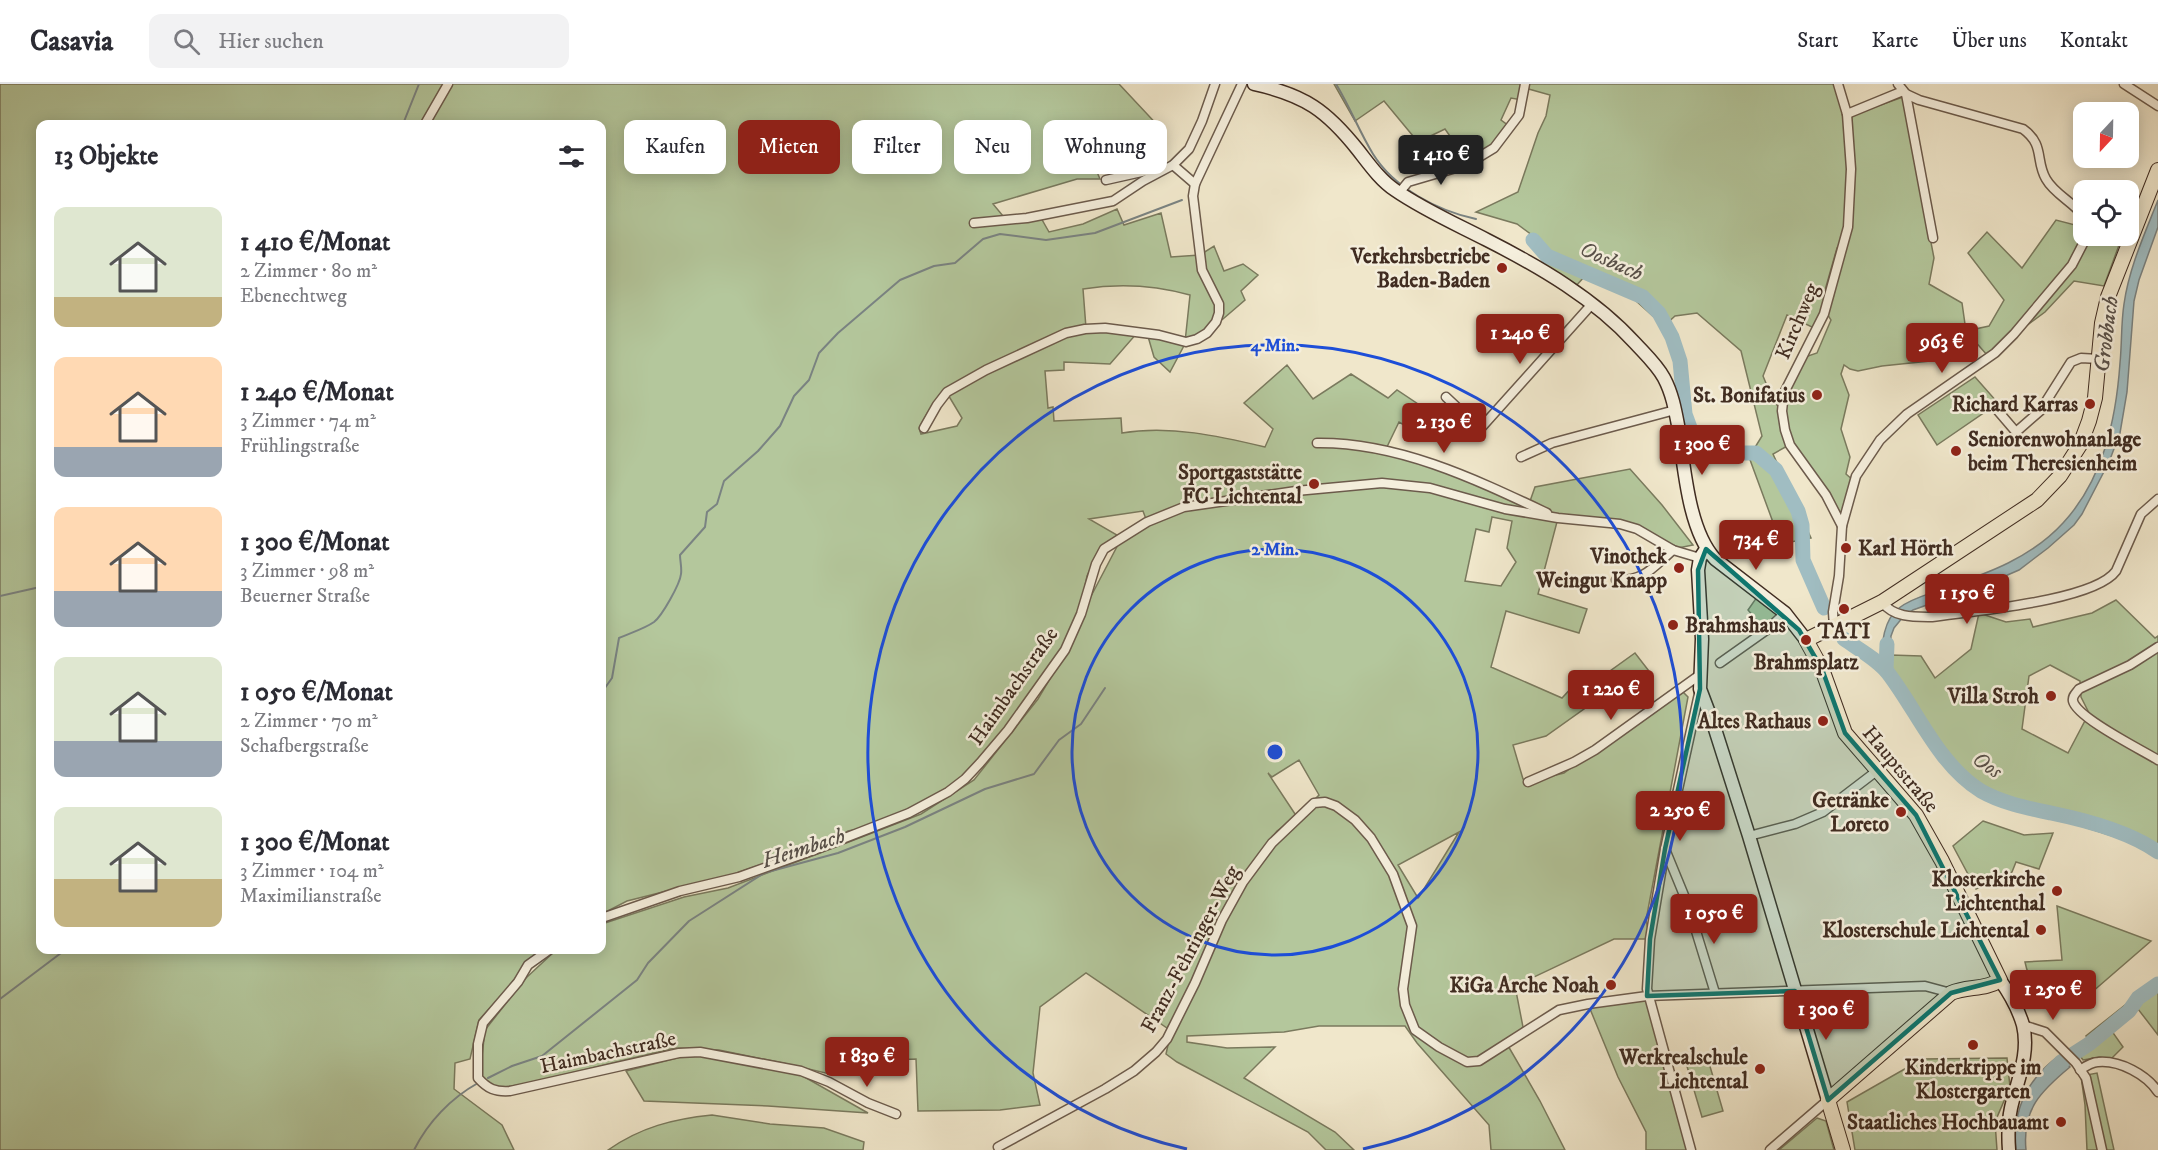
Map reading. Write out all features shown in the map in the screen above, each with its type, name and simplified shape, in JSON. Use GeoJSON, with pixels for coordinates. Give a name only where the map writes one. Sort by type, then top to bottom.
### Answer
{"type":"FeatureCollection","features":[{"type":"Feature","properties":{"kind":"main road"},"geometry":{"type":"LineString","coordinates":[[1254,84],[1296,96],[1321,111],[1338,125],[1381,178],[1403,188],[1418,205],[1541,271],[1592,304],[1622,328],[1653,363],[1670,391],[1693,516],[1703,554],[1698,570],[1702,639],[1700,689],[1749,836],[1843,1150]]}},
{"type":"Feature","properties":{"kind":"main road"},"geometry":{"type":"LineString","coordinates":[[1806,640],[1881,602],[2037,500],[2053,485],[2074,456],[2085,433],[2095,398],[2102,322],[2112,283],[2157,173]]}},
{"type":"Feature","properties":{"kind":"main road","name":"Hauptstraße"},"geometry":{"type":"LineString","coordinates":[[1703,554],[1715,559],[1785,613],[1806,640],[1822,669],[1845,733],[1913,810],[1920,821],[2000,980],[2015,1002],[2023,1025],[2024,1052],[2022,1069],[2010,1109],[2009,1150]]}},
{"type":"Feature","properties":{"kind":"main road"},"geometry":{"type":"LineString","coordinates":[[1828,1100],[1951,993],[1965,988],[1993,985],[2000,980]]}},
{"type":"Feature","properties":{"kind":"street"},"geometry":{"type":"LineString","coordinates":[[427,120],[448,84]]}},
{"type":"Feature","properties":{"kind":"street"},"geometry":{"type":"LineString","coordinates":[[974,223],[1027,218],[1113,201],[1173,165],[1188,149],[1202,121],[1215,84]]}},
{"type":"Feature","properties":{"kind":"street"},"geometry":{"type":"LineString","coordinates":[[924,428],[947,392],[986,370],[1066,333],[1085,328],[1105,328],[1159,335],[1186,342],[1207,333],[1216,322],[1219,304],[1202,270],[1193,196],[1195,184],[1242,84]]}},
{"type":"Feature","properties":{"kind":"street"},"geometry":{"type":"LineString","coordinates":[[1403,188],[1466,165],[1494,148],[1519,115],[1525,84]]}},
{"type":"Feature","properties":{"kind":"street","name":"Kirchweg"},"geometry":{"type":"LineString","coordinates":[[1838,84],[1847,114],[1851,169],[1848,227],[1824,314],[1784,393],[1782,411],[1790,445],[1826,495],[1842,526]]}},
{"type":"Feature","properties":{"kind":"street"},"geometry":{"type":"LineString","coordinates":[[2124,84],[2158,106]]}},
{"type":"Feature","properties":{"kind":"street"},"geometry":{"type":"LineString","coordinates":[[1847,114],[1902,90]]}},
{"type":"Feature","properties":{"kind":"street"},"geometry":{"type":"LineString","coordinates":[[1902,90],[1918,100],[2023,129],[2033,137],[2039,148],[2043,172],[2047,180],[2073,206]]}},
{"type":"Feature","properties":{"kind":"street"},"geometry":{"type":"LineString","coordinates":[[1902,90],[1933,238]]}},
{"type":"Feature","properties":{"kind":"street"},"geometry":{"type":"LineString","coordinates":[[1106,180],[1173,165]]}},
{"type":"Feature","properties":{"kind":"street"},"geometry":{"type":"LineString","coordinates":[[1173,165],[1195,184]]}},
{"type":"Feature","properties":{"kind":"street"},"geometry":{"type":"LineString","coordinates":[[1834,627],[1833,612],[1839,576],[1842,526],[1856,476],[1880,440],[1907,414],[1995,353],[2072,265],[2082,246]]}},
{"type":"Feature","properties":{"kind":"street"},"geometry":{"type":"LineString","coordinates":[[1446,397],[1480,429],[1592,304]]}},
{"type":"Feature","properties":{"kind":"street"},"geometry":{"type":"LineString","coordinates":[[1998,411],[2016,432],[2040,411],[2071,362],[2081,358],[2099,359]]}},
{"type":"Feature","properties":{"kind":"street"},"geometry":{"type":"LineString","coordinates":[[1521,457],[1552,443],[1675,410]]}},
{"type":"Feature","properties":{"kind":"street","name":"Haimbachstraße"},"geometry":{"type":"LineString","coordinates":[[1317,443],[1345,443],[1385,450],[1441,467],[1558,518]]}},
{"type":"Feature","properties":{"kind":"street","name":"Haimbachstraße"},"geometry":{"type":"LineString","coordinates":[[606,917],[680,891],[739,877],[814,850],[909,813],[948,792],[980,764],[1065,650],[1081,614],[1096,564],[1104,549],[1147,522],[1184,507],[1296,491],[1382,483],[1431,488],[1505,509],[1558,518],[1620,524],[1637,530],[1673,550],[1703,554]]}},
{"type":"Feature","properties":{"kind":"street"},"geometry":{"type":"LineString","coordinates":[[1881,602],[1893,612],[1906,616],[1932,617],[2060,598],[2110,579],[2123,557],[2141,514],[2158,499]]}},
{"type":"Feature","properties":{"kind":"street"},"geometry":{"type":"LineString","coordinates":[[1616,580],[1640,578],[1673,550]]}},
{"type":"Feature","properties":{"kind":"street"},"geometry":{"type":"LineString","coordinates":[[1720,663],[1768,629],[1785,613]]}},
{"type":"Feature","properties":{"kind":"street"},"geometry":{"type":"LineString","coordinates":[[2158,647],[2130,665],[2079,689],[2073,700],[2076,707],[2096,724],[2158,760]]}},
{"type":"Feature","properties":{"kind":"street"},"geometry":{"type":"LineString","coordinates":[[1528,782],[1574,762],[1594,750],[1701,674]]}},
{"type":"Feature","properties":{"kind":"street"},"geometry":{"type":"LineString","coordinates":[[1691,1150],[1647,996],[1650,939],[1665,849],[1700,689]]}},
{"type":"Feature","properties":{"kind":"street"},"geometry":{"type":"LineString","coordinates":[[1749,836],[1795,824],[1823,813],[1878,770]]}},
{"type":"Feature","properties":{"kind":"street","name":"Franz-Fehringer-Weg"},"geometry":{"type":"LineString","coordinates":[[998,1147],[1105,1089],[1134,1071],[1156,1052],[1172,1029],[1232,901],[1257,862],[1283,831],[1314,803],[1325,802],[1336,806],[1355,820],[1371,838],[1393,874],[1412,926],[1403,989],[1408,1016],[1415,1030],[1429,1041],[1467,1062],[1479,1061],[1559,1010],[1647,996],[1925,986],[1951,993]]}},
{"type":"Feature","properties":{"kind":"street"},"geometry":{"type":"LineString","coordinates":[[1665,849],[1688,905],[1715,993]]}},
{"type":"Feature","properties":{"kind":"street","name":"Haimbachstraße"},"geometry":{"type":"LineString","coordinates":[[543,954],[528,965],[518,982],[483,1023],[478,1044],[478,1078],[485,1086],[496,1092],[510,1091],[679,1053],[700,1052],[801,1071],[896,1114]]}},
{"type":"Feature","properties":{"kind":"street"},"geometry":{"type":"LineString","coordinates":[[2023,1025],[2045,1032],[2078,1066],[2088,1086],[2102,1150]]}},
{"type":"Feature","properties":{"kind":"street"},"geometry":{"type":"LineString","coordinates":[[2078,1066],[2098,1062],[2110,1063],[2141,1074],[2158,1092]]}},
{"type":"Feature","properties":{"kind":"street"},"geometry":{"type":"LineString","coordinates":[[1770,1150],[1828,1100]]}},
{"type":"Feature","properties":{"kind":"highlighted area"},"geometry":{"type":"Polygon","coordinates":[[[1706,549],[1799,630],[1822,669],[1845,733],[1916,815],[2000,980],[1951,993],[1828,1100],[1795,991],[1647,996],[1650,939],[1665,849],[1700,689],[1698,570],[1706,549]]]}},
{"type":"Feature","properties":{"kind":"green space"},"geometry":{"type":"Polygon","coordinates":[[[0,84],[1119,84],[1153,120],[1043,120],[1043,174],[1098,174],[1100,179],[1077,179],[993,204],[1003,216],[1041,218],[1049,232],[1083,224],[1117,209],[1124,225],[1161,213],[1171,257],[1200,255],[1214,246],[1224,271],[1243,264],[1258,275],[1241,291],[1245,300],[1223,319],[1186,342],[1170,372],[1154,357],[1147,333],[1185,342],[1190,295],[1137,286],[1083,289],[1086,328],[1138,332],[1110,364],[1064,362],[1064,370],[1045,371],[1048,408],[1053,407],[1054,421],[1121,418],[1122,433],[1176,431],[1265,447],[1273,429],[1244,403],[1287,365],[1313,399],[1351,374],[1388,398],[1397,390],[1430,412],[1420,434],[1399,422],[1384,453],[1443,471],[1529,504],[1535,487],[1630,469],[1693,545],[1678,548],[1637,529],[1558,518],[1538,594],[1587,609],[1579,633],[1506,611],[1491,667],[1562,698],[1576,683],[1607,673],[1635,653],[1652,675],[1601,697],[1546,736],[1513,745],[1523,779],[1528,782],[1564,773],[1682,691],[1688,697],[1646,920],[1650,939],[1614,939],[1515,986],[1523,1027],[1507,1044],[1565,1150],[1491,1150],[1489,1125],[1417,1043],[1405,1026],[1319,1026],[1284,1032],[1187,1036],[1187,1042],[1227,1048],[1275,1047],[1244,1078],[1335,1132],[1354,1150],[1326,1150],[1308,1132],[1166,1054],[1215,940],[1249,878],[1294,819],[1277,831],[1236,886],[1219,918],[1178,1012],[1167,1028],[1086,973],[1040,1007],[1033,1073],[1040,1105],[1000,1110],[918,1111],[916,1059],[843,1062],[834,1075],[719,1050],[675,1048],[525,1084],[497,1088],[490,1085],[480,1074],[485,1030],[526,978],[552,954],[606,954],[606,923],[684,897],[728,888],[921,814],[974,780],[1038,699],[1070,645],[1089,600],[1121,539],[1147,522],[1143,511],[1089,519],[1117,535],[1099,550],[1087,576],[1078,620],[1062,651],[1009,727],[968,774],[939,796],[884,824],[848,831],[835,839],[731,875],[627,901],[606,912],[606,120],[36,120],[36,954],[537,954],[526,963],[509,987],[479,1020],[470,1059],[455,1063],[454,1089],[502,1125],[514,1150],[0,1150],[0,84]],[[947,393],[928,412],[919,428],[921,434],[957,426],[962,418],[947,393]],[[1492,517],[1489,532],[1476,529],[1465,581],[1501,586],[1516,562],[1507,548],[1512,521],[1492,517]],[[1299,760],[1272,777],[1268,773],[1297,817],[1319,795],[1299,760]],[[1459,832],[1398,865],[1418,898],[1459,832]]]}},
{"type":"Feature","properties":{"kind":"green space"},"geometry":{"type":"Polygon","coordinates":[[[1334,84],[1838,84],[1849,116],[1903,97],[1934,258],[1929,284],[1962,303],[1966,331],[1930,361],[1858,371],[1844,365],[1841,374],[1849,395],[1841,429],[1850,457],[1846,474],[1854,481],[1846,511],[1835,513],[1789,445],[1773,454],[1811,538],[1781,544],[1749,457],[1762,436],[1741,351],[1697,313],[1675,316],[1664,326],[1626,292],[1585,276],[1575,287],[1544,267],[1540,241],[1517,224],[1476,212],[1518,192],[1546,116],[1550,95],[1525,88],[1522,100],[1511,98],[1501,120],[1509,126],[1492,148],[1466,159],[1445,129],[1418,142],[1384,101],[1355,121],[1334,84]],[[1849,231],[1837,248],[1825,290],[1825,303],[1814,328],[1787,315],[1763,376],[1773,400],[1781,410],[1805,357],[1817,353],[1831,320],[1826,312],[1833,298],[1849,231]]]}},
{"type":"Feature","properties":{"kind":"green space"},"geometry":{"type":"Polygon","coordinates":[[[2056,220],[2073,224],[2073,246],[2119,246],[2104,286],[2074,281],[2045,312],[1987,355],[1966,331],[1989,326],[2004,300],[1968,253],[1987,232],[2022,268],[2056,220]]]}},
{"type":"Feature","properties":{"kind":"green space"},"geometry":{"type":"Polygon","coordinates":[[[1975,377],[1998,403],[1937,445],[1918,415],[1975,377]]]}},
{"type":"Feature","properties":{"kind":"green space"},"geometry":{"type":"Polygon","coordinates":[[[1757,597],[1779,616],[1764,629],[1748,610],[1757,597]]]}},
{"type":"Feature","properties":{"kind":"green space"},"geometry":{"type":"Polygon","coordinates":[[[2116,600],[2155,638],[2158,636],[2158,856],[2141,845],[1980,794],[1955,775],[1916,725],[1889,669],[1891,655],[1921,656],[1935,678],[1971,649],[1979,613],[2006,622],[2030,619],[2033,627],[2092,613],[2116,600]],[[2050,665],[2029,676],[2022,729],[2068,753],[2089,713],[2081,697],[2080,681],[2050,665]]]}},
{"type":"Feature","properties":{"kind":"green space"},"geometry":{"type":"Polygon","coordinates":[[[1983,821],[2024,835],[2053,833],[2039,869],[2016,862],[2012,872],[1976,889],[1953,846],[1983,821]]]}},
{"type":"Feature","properties":{"kind":"green space"},"geometry":{"type":"Polygon","coordinates":[[[2057,906],[2151,941],[2084,999],[2069,996],[2068,990],[2052,990],[2039,986],[2030,977],[2025,962],[2062,960],[2057,906]]]}},
{"type":"Feature","properties":{"kind":"green space"},"geometry":{"type":"Polygon","coordinates":[[[2158,979],[2158,1035],[2138,1009],[2111,1030],[2123,1047],[2110,1060],[2100,1057],[2083,1060],[2080,1056],[2092,1045],[2086,1036],[2158,979]]]}},
{"type":"Feature","properties":{"kind":"green space"},"geometry":{"type":"Polygon","coordinates":[[[1647,996],[1691,1150],[1646,1150],[1646,1132],[1618,1077],[1588,1004],[1647,996]]]}},
{"type":"Feature","properties":{"kind":"green space"},"geometry":{"type":"Polygon","coordinates":[[[704,1056],[801,1075],[868,1113],[644,1101],[626,1071],[681,1057],[704,1056]]]}},
{"type":"Feature","properties":{"kind":"green space"},"geometry":{"type":"Polygon","coordinates":[[[1707,1056],[1723,1111],[1702,1117],[1686,1063],[1707,1056]]]}},
{"type":"Feature","properties":{"kind":"green space"},"geometry":{"type":"Polygon","coordinates":[[[2007,1058],[2010,1087],[1995,1122],[1997,1150],[1855,1150],[1847,1102],[1922,1059],[2007,1058]]]}},
{"type":"Feature","properties":{"kind":"green space"},"geometry":{"type":"Polygon","coordinates":[[[2097,1073],[2114,1150],[2087,1150],[2081,1076],[2097,1073]]]}},
{"type":"Feature","properties":{"kind":"green space"},"geometry":{"type":"Polygon","coordinates":[[[712,1115],[770,1124],[824,1128],[864,1142],[863,1150],[608,1150],[633,1135],[658,1125],[712,1115]]]}},
{"type":"Feature","properties":{"kind":"green space"},"geometry":{"type":"Polygon","coordinates":[[[1817,1118],[1826,1121],[1834,1150],[1779,1150],[1817,1118]]]}},
{"type":"Feature","properties":{"kind":"water"},"geometry":{"type":"Polygon","coordinates":[[[2158,200],[2158,227],[2134,301],[2127,392],[2120,433],[2109,462],[2082,514],[2074,525],[2019,570],[1913,610],[1903,617],[1891,636],[1889,665],[1881,663],[1887,626],[1899,608],[1915,599],[1993,570],[2023,555],[2051,535],[2063,523],[2088,488],[2098,469],[2111,427],[2118,384],[2126,291],[2138,251],[2158,200]]]}},
{"type":"Feature","properties":{"kind":"water"},"geometry":{"type":"Polygon","coordinates":[[[2060,1055],[2070,1067],[2050,1084],[2036,1102],[2027,1123],[2026,1150],[2016,1150],[2015,1135],[2024,1096],[2039,1074],[2060,1055]]]}},
{"type":"Feature","properties":{"kind":"waterway"},"geometry":{"type":"LineString","coordinates":[[405,120],[419,84]]}},
{"type":"Feature","properties":{"kind":"waterway","name":"Oosbach"},"geometry":{"type":"LineString","coordinates":[[1336,84],[1373,154],[1393,177],[1432,204],[1476,219]]}},
{"type":"Feature","properties":{"kind":"waterway"},"geometry":{"type":"LineString","coordinates":[[606,686],[612,678],[619,638],[654,622],[670,600],[681,574],[680,555],[705,527],[707,512],[717,504],[724,481],[758,451],[780,426],[794,396],[809,380],[819,353],[838,333],[900,280],[934,266],[955,263],[983,239],[1000,234],[1046,240],[1095,233],[1182,200]]}},
{"type":"Feature","properties":{"kind":"waterway","name":"Oosbach"},"geometry":{"type":"LineString","coordinates":[[1533,240],[1547,256],[1643,297],[1659,313],[1672,337],[1680,361],[1685,414],[1696,444],[1710,453],[1756,453],[1776,470],[1798,511],[1802,525],[1803,560],[1824,608]]}},
{"type":"Feature","properties":{"kind":"waterway"},"geometry":{"type":"LineString","coordinates":[[0,596],[36,588]]}},
{"type":"Feature","properties":{"kind":"waterway","name":"Oos"},"geometry":{"type":"LineString","coordinates":[[1844,639],[1884,668],[1941,752],[1966,780],[1981,791],[2015,805],[2107,828],[2134,838],[2158,852]]}},
{"type":"Feature","properties":{"kind":"waterway","name":"Grobbach"},"geometry":{"type":"LineString","coordinates":[[1886,670],[1887,644]]}},
{"type":"Feature","properties":{"kind":"waterway","name":"Heimbach"},"geometry":{"type":"LineString","coordinates":[[488,1078],[512,1066],[542,1056],[637,980],[648,963],[689,921],[764,873],[838,853],[905,827],[985,789],[1034,774],[1059,740],[1081,724],[1105,688]]}},
{"type":"Feature","properties":{"kind":"waterway"},"geometry":{"type":"LineString","coordinates":[[0,999],[60,954]]}},
{"type":"Feature","properties":{"kind":"waterway","name":"Oos"},"geometry":{"type":"LineString","coordinates":[[2050,1073],[2061,1062],[2089,1044],[2129,1011],[2138,998],[2158,984]]}},
{"type":"Feature","properties":{"kind":"waterway","name":"Heimbach"},"geometry":{"type":"LineString","coordinates":[[414,1150],[426,1130],[441,1112],[478,1083]]}},
{"type":"Feature","properties":{"kind":"place","name":"Verkehrsbetriebe Baden-Baden"},"geometry":{"type":"Point","coordinates":[1502,268]}},
{"type":"Feature","properties":{"kind":"place","name":"St. Bonifatius"},"geometry":{"type":"Point","coordinates":[1817,395]}},
{"type":"Feature","properties":{"kind":"place","name":"Richard Karras"},"geometry":{"type":"Point","coordinates":[2090,404]}},
{"type":"Feature","properties":{"kind":"place","name":"Seniorenwohnanlage beim Theresienheim"},"geometry":{"type":"Point","coordinates":[1956,451]}},
{"type":"Feature","properties":{"kind":"place","name":"Sportgaststätte FC Lichtental"},"geometry":{"type":"Point","coordinates":[1314,484]}},
{"type":"Feature","properties":{"kind":"place","name":"Karl Hörth"},"geometry":{"type":"Point","coordinates":[1846,548]}},
{"type":"Feature","properties":{"kind":"place","name":"Vinothek Weingut Knapp"},"geometry":{"type":"Point","coordinates":[1679,568]}},
{"type":"Feature","properties":{"kind":"place","name":"TATI"},"geometry":{"type":"Point","coordinates":[1844,609]}},
{"type":"Feature","properties":{"kind":"place","name":"Brahmshaus"},"geometry":{"type":"Point","coordinates":[1673,625]}},
{"type":"Feature","properties":{"kind":"place","name":"Brahmsplatz"},"geometry":{"type":"Point","coordinates":[1806,640]}},
{"type":"Feature","properties":{"kind":"place","name":"Villa Stroh"},"geometry":{"type":"Point","coordinates":[2051,696]}},
{"type":"Feature","properties":{"kind":"place","name":"Altes Rathaus"},"geometry":{"type":"Point","coordinates":[1823,721]}},
{"type":"Feature","properties":{"kind":"place","name":"Getränke Loreto"},"geometry":{"type":"Point","coordinates":[1901,812]}},
{"type":"Feature","properties":{"kind":"place","name":"Klosterkirche Lichtenthal"},"geometry":{"type":"Point","coordinates":[2057,891]}},
{"type":"Feature","properties":{"kind":"place","name":"Klosterschule Lichtental"},"geometry":{"type":"Point","coordinates":[2041,930]}},
{"type":"Feature","properties":{"kind":"place","name":"KiGa Arche Noah"},"geometry":{"type":"Point","coordinates":[1611,985]}},
{"type":"Feature","properties":{"kind":"place","name":"Kinderkrippe im Klostergarten"},"geometry":{"type":"Point","coordinates":[1973,1045]}},
{"type":"Feature","properties":{"kind":"place","name":"Werkrealschule Lichtental"},"geometry":{"type":"Point","coordinates":[1760,1069]}},
{"type":"Feature","properties":{"kind":"place","name":"Staatliches Hochbauamt"},"geometry":{"type":"Point","coordinates":[2061,1122]}}]}
